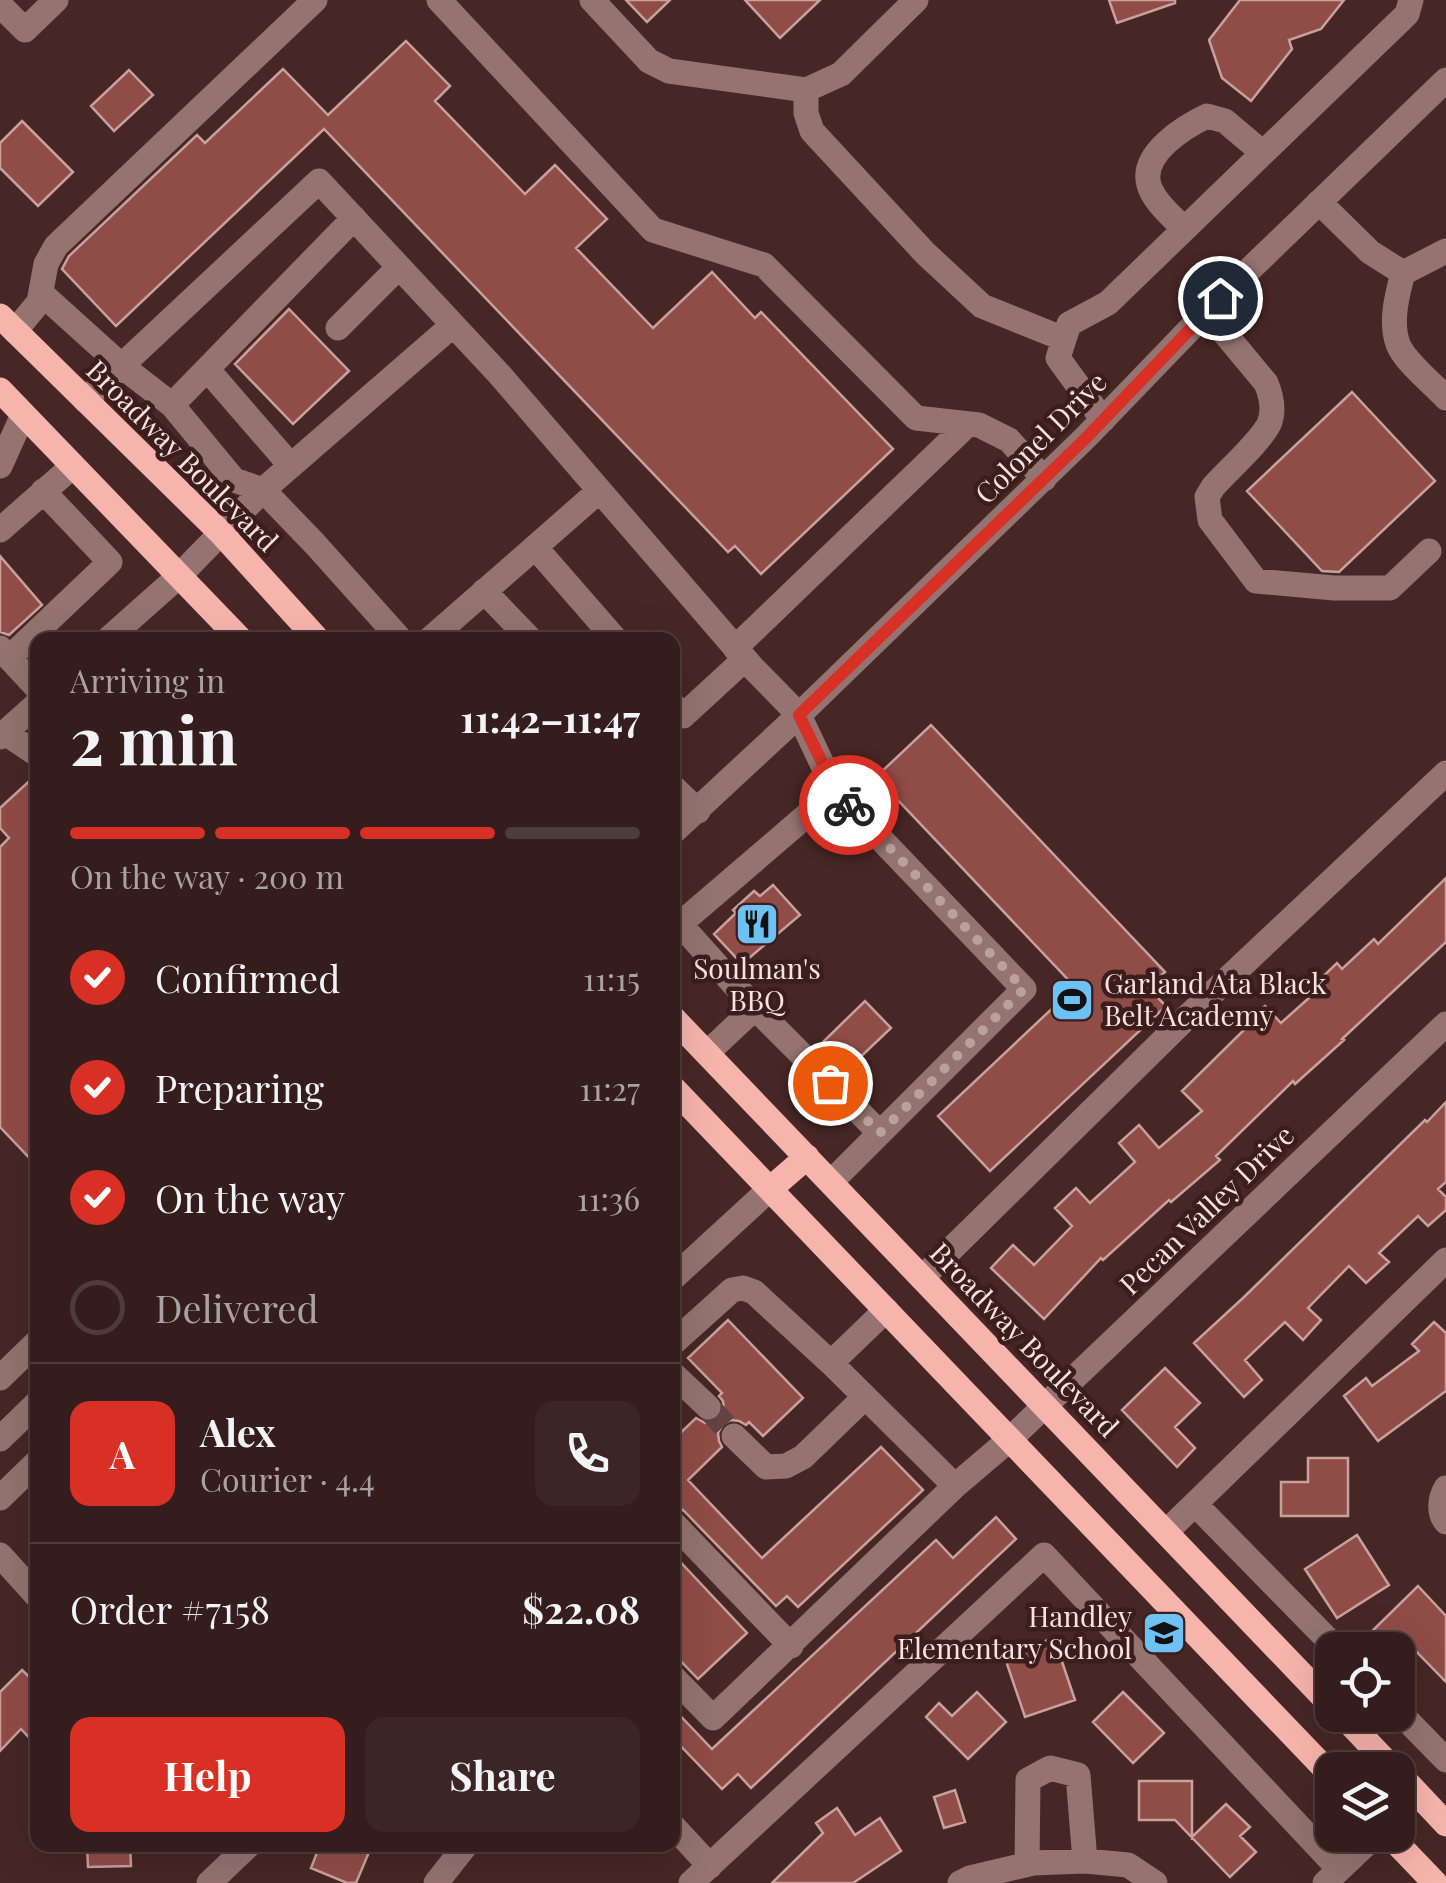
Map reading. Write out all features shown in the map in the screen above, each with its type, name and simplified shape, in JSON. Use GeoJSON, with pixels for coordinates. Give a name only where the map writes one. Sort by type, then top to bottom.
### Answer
{"type":"FeatureCollection","features":[{"type":"Feature","properties":{"kind":"main road","name":"Broadway Boulevard"},"geometry":{"type":"LineString","coordinates":[[7,324],[222,534],[311,632]]}},
{"type":"Feature","properties":{"kind":"main road"},"geometry":{"type":"LineString","coordinates":[[0,390],[233,632]]}},
{"type":"Feature","properties":{"kind":"main road","name":"Broadway Boulevard"},"geometry":{"type":"LineString","coordinates":[[680,1025],[1315,1688]]}},
{"type":"Feature","properties":{"kind":"main road"},"geometry":{"type":"LineString","coordinates":[[680,1095],[1315,1758]]}},
{"type":"Feature","properties":{"kind":"main road"},"geometry":{"type":"LineString","coordinates":[[770,1189],[807,1157]]}},
{"type":"Feature","properties":{"kind":"main road"},"geometry":{"type":"LineString","coordinates":[[1358,1732],[1377,1752]]}},
{"type":"Feature","properties":{"kind":"main road"},"geometry":{"type":"LineString","coordinates":[[1417,1794],[1446,1824]]}},
{"type":"Feature","properties":{"kind":"main road"},"geometry":{"type":"LineString","coordinates":[[1405,1852],[1435,1883]]}},
{"type":"Feature","properties":{"kind":"street"},"geometry":{"type":"LineString","coordinates":[[0,5],[25,30],[56,0]]}},
{"type":"Feature","properties":{"kind":"street"},"geometry":{"type":"LineString","coordinates":[[7,324],[39,302],[46,264],[56,246],[314,0]]}},
{"type":"Feature","properties":{"kind":"street"},"geometry":{"type":"LineString","coordinates":[[439,0],[652,230],[764,265],[916,418],[979,425],[1009,440],[1044,478]]}},
{"type":"Feature","properties":{"kind":"street"},"geometry":{"type":"LineString","coordinates":[[592,0],[648,61],[669,71],[806,90],[842,74],[916,0]]}},
{"type":"Feature","properties":{"kind":"street"},"geometry":{"type":"LineString","coordinates":[[1103,420],[1058,358],[1069,324],[1108,303],[1407,14],[1411,0]]}},
{"type":"Feature","properties":{"kind":"street","name":"Colonel Drive"},"geometry":{"type":"LineString","coordinates":[[680,826],[1044,478],[1206,312],[1446,80]]}},
{"type":"Feature","properties":{"kind":"street"},"geometry":{"type":"LineString","coordinates":[[806,90],[806,114],[812,132],[925,253],[982,306],[1064,339]]}},
{"type":"Feature","properties":{"kind":"street"},"geometry":{"type":"LineString","coordinates":[[1184,229],[1148,182],[1151,164],[1166,142],[1207,116],[1225,121],[1263,152]]}},
{"type":"Feature","properties":{"kind":"street"},"geometry":{"type":"LineString","coordinates":[[84,400],[319,181],[499,374],[740,654],[799,715],[836,791],[1024,989],[831,1182]]}},
{"type":"Feature","properties":{"kind":"street"},"geometry":{"type":"LineString","coordinates":[[1319,202],[1370,252],[1403,273]]}},
{"type":"Feature","properties":{"kind":"street"},"geometry":{"type":"LineString","coordinates":[[172,405],[354,218]]}},
{"type":"Feature","properties":{"kind":"street"},"geometry":{"type":"LineString","coordinates":[[1403,273],[1446,251]]}},
{"type":"Feature","properties":{"kind":"street"},"geometry":{"type":"LineString","coordinates":[[338,328],[398,267]]}},
{"type":"Feature","properties":{"kind":"street"},"geometry":{"type":"LineString","coordinates":[[1403,273],[1395,308],[1398,345],[1446,398]]}},
{"type":"Feature","properties":{"kind":"street"},"geometry":{"type":"LineString","coordinates":[[41,293],[172,405],[234,480],[263,490],[393,632]]}},
{"type":"Feature","properties":{"kind":"street"},"geometry":{"type":"LineString","coordinates":[[1206,312],[1266,383],[1271,396],[1268,424],[1207,496],[1210,520],[1256,582],[1390,588],[1429,550]]}},
{"type":"Feature","properties":{"kind":"street"},"geometry":{"type":"LineString","coordinates":[[117,632],[179,576],[263,490],[453,325]]}},
{"type":"Feature","properties":{"kind":"street"},"geometry":{"type":"LineString","coordinates":[[207,369],[290,466]]}},
{"type":"Feature","properties":{"kind":"street"},"geometry":{"type":"LineString","coordinates":[[0,466],[23,415]]}},
{"type":"Feature","properties":{"kind":"street"},"geometry":{"type":"LineString","coordinates":[[680,713],[683,716],[968,424]]}},
{"type":"Feature","properties":{"kind":"street"},"geometry":{"type":"LineString","coordinates":[[0,530],[73,466]]}},
{"type":"Feature","properties":{"kind":"street"},"geometry":{"type":"LineString","coordinates":[[30,681],[4,653],[110,562],[43,492]]}},
{"type":"Feature","properties":{"kind":"street"},"geometry":{"type":"LineString","coordinates":[[437,632],[599,492]]}},
{"type":"Feature","properties":{"kind":"street"},"geometry":{"type":"LineString","coordinates":[[90,540],[119,513]]}},
{"type":"Feature","properties":{"kind":"street"},"geometry":{"type":"LineString","coordinates":[[535,548],[609,632]]}},
{"type":"Feature","properties":{"kind":"street"},"geometry":{"type":"LineString","coordinates":[[484,591],[523,632]]}},
{"type":"Feature","properties":{"kind":"street"},"geometry":{"type":"LineString","coordinates":[[30,709],[2,735],[30,751]]}},
{"type":"Feature","properties":{"kind":"street"},"geometry":{"type":"LineString","coordinates":[[922,1278],[1184,1020],[1446,772]]}},
{"type":"Feature","properties":{"kind":"street"},"geometry":{"type":"LineString","coordinates":[[836,791],[680,924],[754,1008],[880,1133]]}},
{"type":"Feature","properties":{"kind":"street"},"geometry":{"type":"LineString","coordinates":[[680,794],[698,811]]}},
{"type":"Feature","properties":{"kind":"street"},"geometry":{"type":"LineString","coordinates":[[707,1053],[754,1008]]}},
{"type":"Feature","properties":{"kind":"street","name":"Pecan Valley Drive"},"geometry":{"type":"LineString","coordinates":[[680,1684],[713,1718],[1446,1024]]}},
{"type":"Feature","properties":{"kind":"street"},"geometry":{"type":"LineString","coordinates":[[680,1271],[770,1189]]}},
{"type":"Feature","properties":{"kind":"street"},"geometry":{"type":"LineString","coordinates":[[1166,1532],[1446,1260]]}},
{"type":"Feature","properties":{"kind":"street"},"geometry":{"type":"LineString","coordinates":[[680,1337],[732,1290],[754,1292],[955,1486]]}},
{"type":"Feature","properties":{"kind":"street"},"geometry":{"type":"LineString","coordinates":[[831,1363],[886,1310]]}},
{"type":"Feature","properties":{"kind":"street"},"geometry":{"type":"LineString","coordinates":[[0,1378],[30,1349]]}},
{"type":"Feature","properties":{"kind":"street"},"geometry":{"type":"LineString","coordinates":[[680,1380],[708,1407]]}},
{"type":"Feature","properties":{"kind":"street"},"geometry":{"type":"LineString","coordinates":[[734,1436],[766,1466],[786,1466],[803,1457],[865,1397]]}},
{"type":"Feature","properties":{"kind":"street"},"geometry":{"type":"LineString","coordinates":[[0,1438],[30,1410]]}},
{"type":"Feature","properties":{"kind":"street"},"geometry":{"type":"LineString","coordinates":[[0,1498],[30,1469]]}},
{"type":"Feature","properties":{"kind":"street"},"geometry":{"type":"LineString","coordinates":[[1446,1488],[1441,1497],[1446,1522]]}},
{"type":"Feature","properties":{"kind":"street"},"geometry":{"type":"LineString","coordinates":[[1195,1504],[1320,1632]]}},
{"type":"Feature","properties":{"kind":"street"},"geometry":{"type":"LineString","coordinates":[[680,1530],[790,1646]]}},
{"type":"Feature","properties":{"kind":"street"},"geometry":{"type":"LineString","coordinates":[[0,1555],[30,1588]]}},
{"type":"Feature","properties":{"kind":"street"},"geometry":{"type":"LineString","coordinates":[[680,1839],[700,1874],[1044,1555],[1332,1876],[1358,1852]]}},
{"type":"Feature","properties":{"kind":"street"},"geometry":{"type":"LineString","coordinates":[[1415,1728],[1446,1760]]}},
{"type":"Feature","properties":{"kind":"street"},"geometry":{"type":"LineString","coordinates":[[1026,1864],[1028,1780],[1050,1768],[1078,1775],[1086,1861]]}},
{"type":"Feature","properties":{"kind":"street"},"geometry":{"type":"LineString","coordinates":[[209,1883],[242,1852]]}},
{"type":"Feature","properties":{"kind":"street"},"geometry":{"type":"LineString","coordinates":[[436,1883],[460,1852]]}},
{"type":"Feature","properties":{"kind":"street"},"geometry":{"type":"LineString","coordinates":[[960,1883],[1026,1864],[1086,1861],[1128,1865],[1155,1883]]}},
{"type":"Feature","properties":{"kind":"building"},"geometry":{"type":"Polygon","coordinates":[[[626,0],[670,0],[647,22],[626,0]]]}},
{"type":"Feature","properties":{"kind":"building"},"geometry":{"type":"Polygon","coordinates":[[[745,0],[820,0],[780,38],[745,0]]]}},
{"type":"Feature","properties":{"kind":"building"},"geometry":{"type":"Polygon","coordinates":[[[1109,0],[1175,0],[1175,3],[1117,23],[1109,0]]]}},
{"type":"Feature","properties":{"kind":"building"},"geometry":{"type":"Polygon","coordinates":[[[1240,0],[1344,0],[1321,29],[1289,40],[1292,49],[1251,101],[1222,78],[1209,40],[1240,0]]]}},
{"type":"Feature","properties":{"kind":"building"},"geometry":{"type":"Polygon","coordinates":[[[406,41],[450,86],[435,101],[525,194],[555,165],[607,219],[576,248],[653,328],[712,272],[755,318],[761,312],[893,449],[761,574],[735,546],[728,552],[324,129],[116,326],[62,269],[69,256],[197,135],[205,143],[283,69],[328,115],[406,41]]]}},
{"type":"Feature","properties":{"kind":"building"},"geometry":{"type":"Polygon","coordinates":[[[129,70],[153,95],[114,131],[91,106],[129,70]]]}},
{"type":"Feature","properties":{"kind":"building"},"geometry":{"type":"Polygon","coordinates":[[[22,121],[73,172],[38,206],[0,168],[0,143],[22,121]]]}},
{"type":"Feature","properties":{"kind":"building"},"geometry":{"type":"Polygon","coordinates":[[[289,309],[349,371],[293,424],[235,364],[289,309]]]}},
{"type":"Feature","properties":{"kind":"building"},"geometry":{"type":"Polygon","coordinates":[[[1352,392],[1435,481],[1339,572],[1322,571],[1247,491],[1352,392]]]}},
{"type":"Feature","properties":{"kind":"building"},"geometry":{"type":"Polygon","coordinates":[[[0,556],[42,605],[9,635],[0,632],[0,556]]]}},
{"type":"Feature","properties":{"kind":"building"},"geometry":{"type":"Polygon","coordinates":[[[931,725],[1165,972],[1148,988],[1166,1006],[990,1171],[938,1116],[1075,987],[876,777],[931,725]]]}},
{"type":"Feature","properties":{"kind":"building"},"geometry":{"type":"Polygon","coordinates":[[[30,780],[30,1159],[0,1127],[0,847],[9,838],[0,828],[0,808],[30,780]]]}},
{"type":"Feature","properties":{"kind":"building"},"geometry":{"type":"Polygon","coordinates":[[[1446,878],[1446,942],[1344,1040],[1295,1084],[1293,1081],[1216,1156],[1220,1160],[1101,1258],[1044,1319],[991,1268],[1013,1245],[1034,1265],[1072,1226],[1055,1208],[1076,1188],[1090,1203],[1135,1162],[1119,1143],[1139,1125],[1159,1148],[1202,1111],[1182,1091],[1245,1029],[1242,1026],[1265,1006],[1281,1023],[1320,988],[1316,983],[1337,963],[1342,969],[1374,939],[1378,944],[1446,878]]]}},
{"type":"Feature","properties":{"kind":"building","name":"Soulman's BBQ"},"geometry":{"type":"Polygon","coordinates":[[[773,885],[800,915],[742,964],[714,934],[754,891],[760,896],[773,885]]]}},
{"type":"Feature","properties":{"kind":"building"},"geometry":{"type":"Polygon","coordinates":[[[865,1001],[891,1028],[850,1067],[824,1041],[865,1001]]]}},
{"type":"Feature","properties":{"kind":"building"},"geometry":{"type":"Polygon","coordinates":[[[1446,1102],[1446,1182],[1438,1189],[1446,1197],[1446,1210],[1428,1226],[1418,1216],[1379,1253],[1389,1262],[1366,1283],[1349,1266],[1308,1308],[1321,1320],[1303,1340],[1285,1322],[1245,1360],[1262,1380],[1244,1397],[1194,1343],[1446,1102]]]}},
{"type":"Feature","properties":{"kind":"building"},"geometry":{"type":"Polygon","coordinates":[[[728,1320],[803,1398],[763,1436],[749,1422],[746,1425],[731,1420],[723,1424],[718,1433],[722,1447],[688,1480],[762,1558],[881,1447],[923,1490],[798,1607],[787,1596],[776,1606],[680,1508],[680,1433],[696,1418],[714,1422],[724,1410],[719,1396],[722,1393],[688,1358],[728,1320]]]}},
{"type":"Feature","properties":{"kind":"building"},"geometry":{"type":"Polygon","coordinates":[[[1434,1322],[1446,1333],[1446,1391],[1378,1441],[1344,1396],[1366,1378],[1372,1386],[1419,1351],[1412,1344],[1434,1322]]]}},
{"type":"Feature","properties":{"kind":"building"},"geometry":{"type":"Polygon","coordinates":[[[1165,1368],[1200,1403],[1175,1427],[1195,1448],[1177,1467],[1122,1410],[1165,1368]]]}},
{"type":"Feature","properties":{"kind":"building"},"geometry":{"type":"Polygon","coordinates":[[[1308,1458],[1348,1458],[1348,1516],[1281,1516],[1281,1482],[1308,1482],[1308,1458]]]}},
{"type":"Feature","properties":{"kind":"building"},"geometry":{"type":"Polygon","coordinates":[[[996,1517],[1016,1539],[751,1788],[738,1774],[722,1789],[680,1745],[680,1715],[712,1749],[936,1540],[953,1558],[996,1517]]]}},
{"type":"Feature","properties":{"kind":"building"},"geometry":{"type":"Polygon","coordinates":[[[1357,1535],[1389,1585],[1337,1618],[1305,1569],[1357,1535]]]}},
{"type":"Feature","properties":{"kind":"building"},"geometry":{"type":"Polygon","coordinates":[[[680,1562],[747,1633],[698,1679],[680,1660],[680,1562]]]}},
{"type":"Feature","properties":{"kind":"building"},"geometry":{"type":"Polygon","coordinates":[[[1418,1586],[1446,1616],[1446,1682],[1415,1650],[1415,1632],[1371,1632],[1418,1586]]]}},
{"type":"Feature","properties":{"kind":"building"},"geometry":{"type":"Polygon","coordinates":[[[1054,1638],[1075,1700],[1025,1717],[1004,1655],[1054,1638]]]}},
{"type":"Feature","properties":{"kind":"building"},"geometry":{"type":"Polygon","coordinates":[[[22,1670],[30,1678],[30,1739],[21,1729],[0,1751],[0,1692],[22,1670]]]}},
{"type":"Feature","properties":{"kind":"building"},"geometry":{"type":"Polygon","coordinates":[[[977,1692],[1006,1722],[968,1759],[926,1717],[939,1703],[952,1716],[977,1692]]]}},
{"type":"Feature","properties":{"kind":"building"},"geometry":{"type":"Polygon","coordinates":[[[1123,1692],[1164,1733],[1133,1763],[1093,1722],[1123,1692]]]}},
{"type":"Feature","properties":{"kind":"building"},"geometry":{"type":"Polygon","coordinates":[[[1139,1781],[1192,1781],[1192,1837],[1226,1804],[1250,1827],[1240,1836],[1256,1852],[1230,1877],[1175,1820],[1139,1820],[1139,1781]]]}},
{"type":"Feature","properties":{"kind":"building"},"geometry":{"type":"Polygon","coordinates":[[[955,1790],[965,1822],[944,1828],[934,1797],[955,1790]]]}},
{"type":"Feature","properties":{"kind":"building"},"geometry":{"type":"Polygon","coordinates":[[[837,1808],[855,1835],[880,1818],[901,1851],[853,1883],[772,1883],[823,1833],[816,1823],[837,1808]]]}},
{"type":"Feature","properties":{"kind":"building"},"geometry":{"type":"Polygon","coordinates":[[[87,1852],[130,1852],[131,1866],[88,1867],[87,1852]]]}},
{"type":"Feature","properties":{"kind":"building"},"geometry":{"type":"Polygon","coordinates":[[[317,1852],[369,1852],[356,1883],[311,1868],[317,1852]]]}},
{"type":"Feature","properties":{"kind":"tunnel"},"geometry":{"type":"LineString","coordinates":[[708,1407],[734,1436]]}},
{"type":"Feature","properties":{"kind":"way so far"},"geometry":{"type":"LineString","coordinates":[[830,1083],[880,1133],[1024,989],[849,805]]}},
{"type":"Feature","properties":{"kind":"place","name":"Soulman's BBQ"},"geometry":{"type":"Point","coordinates":[757,924]}},
{"type":"Feature","properties":{"kind":"place","name":"Garland Ata Black Belt Academy"},"geometry":{"type":"Point","coordinates":[1072,1000]}},
{"type":"Feature","properties":{"kind":"place","name":"Handley Elementary School"},"geometry":{"type":"Point","coordinates":[1164,1633]}},
{"type":"Feature","properties":{"kind":"route"},"geometry":{"type":"LineString","coordinates":[[849,805],[836,791],[799,715],[1086,438],[1220,298]]}}]}
